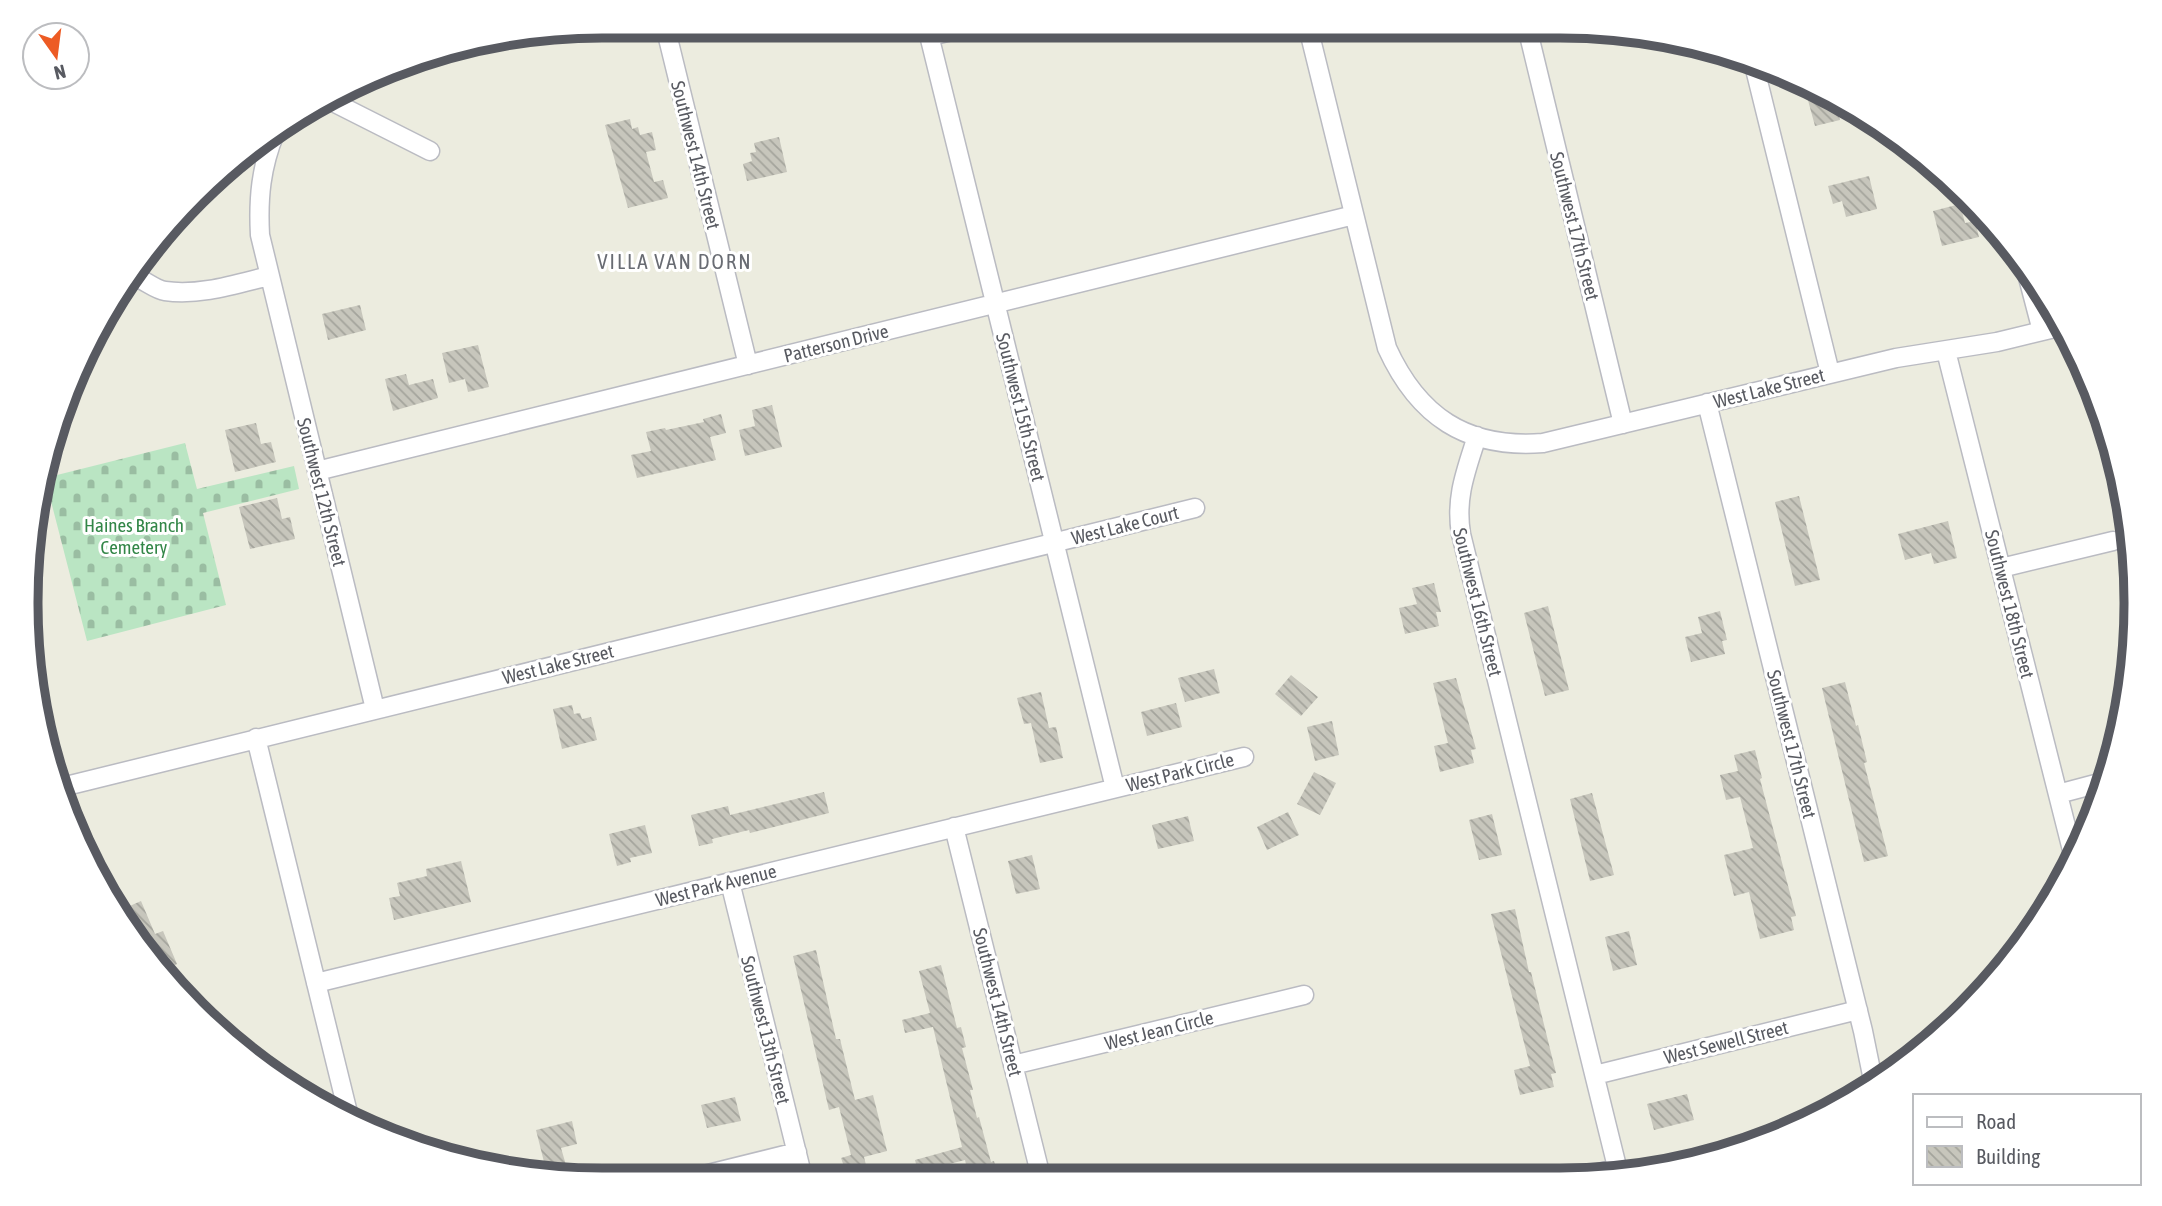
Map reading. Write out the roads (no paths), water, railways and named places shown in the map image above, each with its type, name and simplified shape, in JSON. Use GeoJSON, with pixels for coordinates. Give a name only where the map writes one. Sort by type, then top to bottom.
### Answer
{"type":"FeatureCollection","features":[{"type":"Feature","properties":{"kind":"street","name":"Southwest 14th Street"},"geometry":{"type":"LineString","coordinates":[[668,38],[748,365]]}},
{"type":"Feature","properties":{"kind":"street","name":"Southwest 15th Street"},"geometry":{"type":"LineString","coordinates":[[931,38],[1115,788]]}},
{"type":"Feature","properties":{"kind":"street"},"geometry":{"type":"LineString","coordinates":[[1311,38],[1387,348],[1397,370],[1427,408],[1447,423],[1477,436]]}},
{"type":"Feature","properties":{"kind":"street","name":"Southwest 17th Street"},"geometry":{"type":"LineString","coordinates":[[1530,38],[1623,424]]}},
{"type":"Feature","properties":{"kind":"street"},"geometry":{"type":"LineString","coordinates":[[1756,74],[1830,373]]}},
{"type":"Feature","properties":{"kind":"street"},"geometry":{"type":"LineString","coordinates":[[338,105],[430,151]]}},
{"type":"Feature","properties":{"kind":"street","name":"Southwest 12th Street"},"geometry":{"type":"LineString","coordinates":[[270,147],[261,173],[258,203],[260,235],[375,709]]}},
{"type":"Feature","properties":{"kind":"street","name":"Patterson Drive"},"geometry":{"type":"LineString","coordinates":[[317,471],[1354,215]]}},
{"type":"Feature","properties":{"kind":"street"},"geometry":{"type":"LineString","coordinates":[[141,279],[162,291],[187,292],[216,289],[269,275]]}},
{"type":"Feature","properties":{"kind":"street"},"geometry":{"type":"LineString","coordinates":[[2033,297],[2042,331]]}},
{"type":"Feature","properties":{"kind":"street","name":"West Lake Street"},"geometry":{"type":"LineString","coordinates":[[1477,436],[1502,442],[1543,443],[1896,358],[1946,351],[2052,329]]}},
{"type":"Feature","properties":{"kind":"street","name":"Southwest 18th Street"},"geometry":{"type":"LineString","coordinates":[[1946,351],[2070,842]]}},
{"type":"Feature","properties":{"kind":"street","name":"Southwest 17th Street"},"geometry":{"type":"LineString","coordinates":[[1707,403],[1871,1073]]}},
{"type":"Feature","properties":{"kind":"street","name":"Southwest 16th Street"},"geometry":{"type":"LineString","coordinates":[[1477,436],[1460,488],[1458,518],[1461,534],[1617,1164]]}},
{"type":"Feature","properties":{"kind":"street","name":"West Lake Court"},"geometry":{"type":"LineString","coordinates":[[1055,543],[1195,508]]}},
{"type":"Feature","properties":{"kind":"street"},"geometry":{"type":"LineString","coordinates":[[2001,568],[2113,541]]}},
{"type":"Feature","properties":{"kind":"street","name":"West Lake Street"},"geometry":{"type":"LineString","coordinates":[[69,785],[1055,543]]}},
{"type":"Feature","properties":{"kind":"street"},"geometry":{"type":"LineString","coordinates":[[256,738],[346,1105]]}},
{"type":"Feature","properties":{"kind":"street","name":"West Park Circle"},"geometry":{"type":"LineString","coordinates":[[1115,788],[1244,757]]}},
{"type":"Feature","properties":{"kind":"street"},"geometry":{"type":"LineString","coordinates":[[2058,794],[2094,784]]}},
{"type":"Feature","properties":{"kind":"street","name":"West Park Avenue"},"geometry":{"type":"LineString","coordinates":[[316,983],[1115,788]]}},
{"type":"Feature","properties":{"kind":"street","name":"Southwest 14th Street"},"geometry":{"type":"LineString","coordinates":[[954,827],[1039,1168]]}},
{"type":"Feature","properties":{"kind":"street","name":"Southwest 13th Street"},"geometry":{"type":"LineString","coordinates":[[730,882],[801,1168]]}},
{"type":"Feature","properties":{"kind":"street","name":"West Jean Circle"},"geometry":{"type":"LineString","coordinates":[[1013,1065],[1304,995]]}},
{"type":"Feature","properties":{"kind":"street","name":"West Sewell Street"},"geometry":{"type":"LineString","coordinates":[[1595,1074],[1858,1010]]}},
{"type":"Feature","properties":{"kind":"street"},"geometry":{"type":"LineString","coordinates":[[732,1168],[797,1152]]}},
{"type":"Feature","properties":{"kind":"district","name":"VILLA VAN DORN"},"geometry":{"type":"Point","coordinates":[675,261]}},
{"type":"Feature","properties":{"kind":"park label","name":"Haines Branch Cemetery"},"geometry":{"type":"Point","coordinates":[134,536]}}]}
